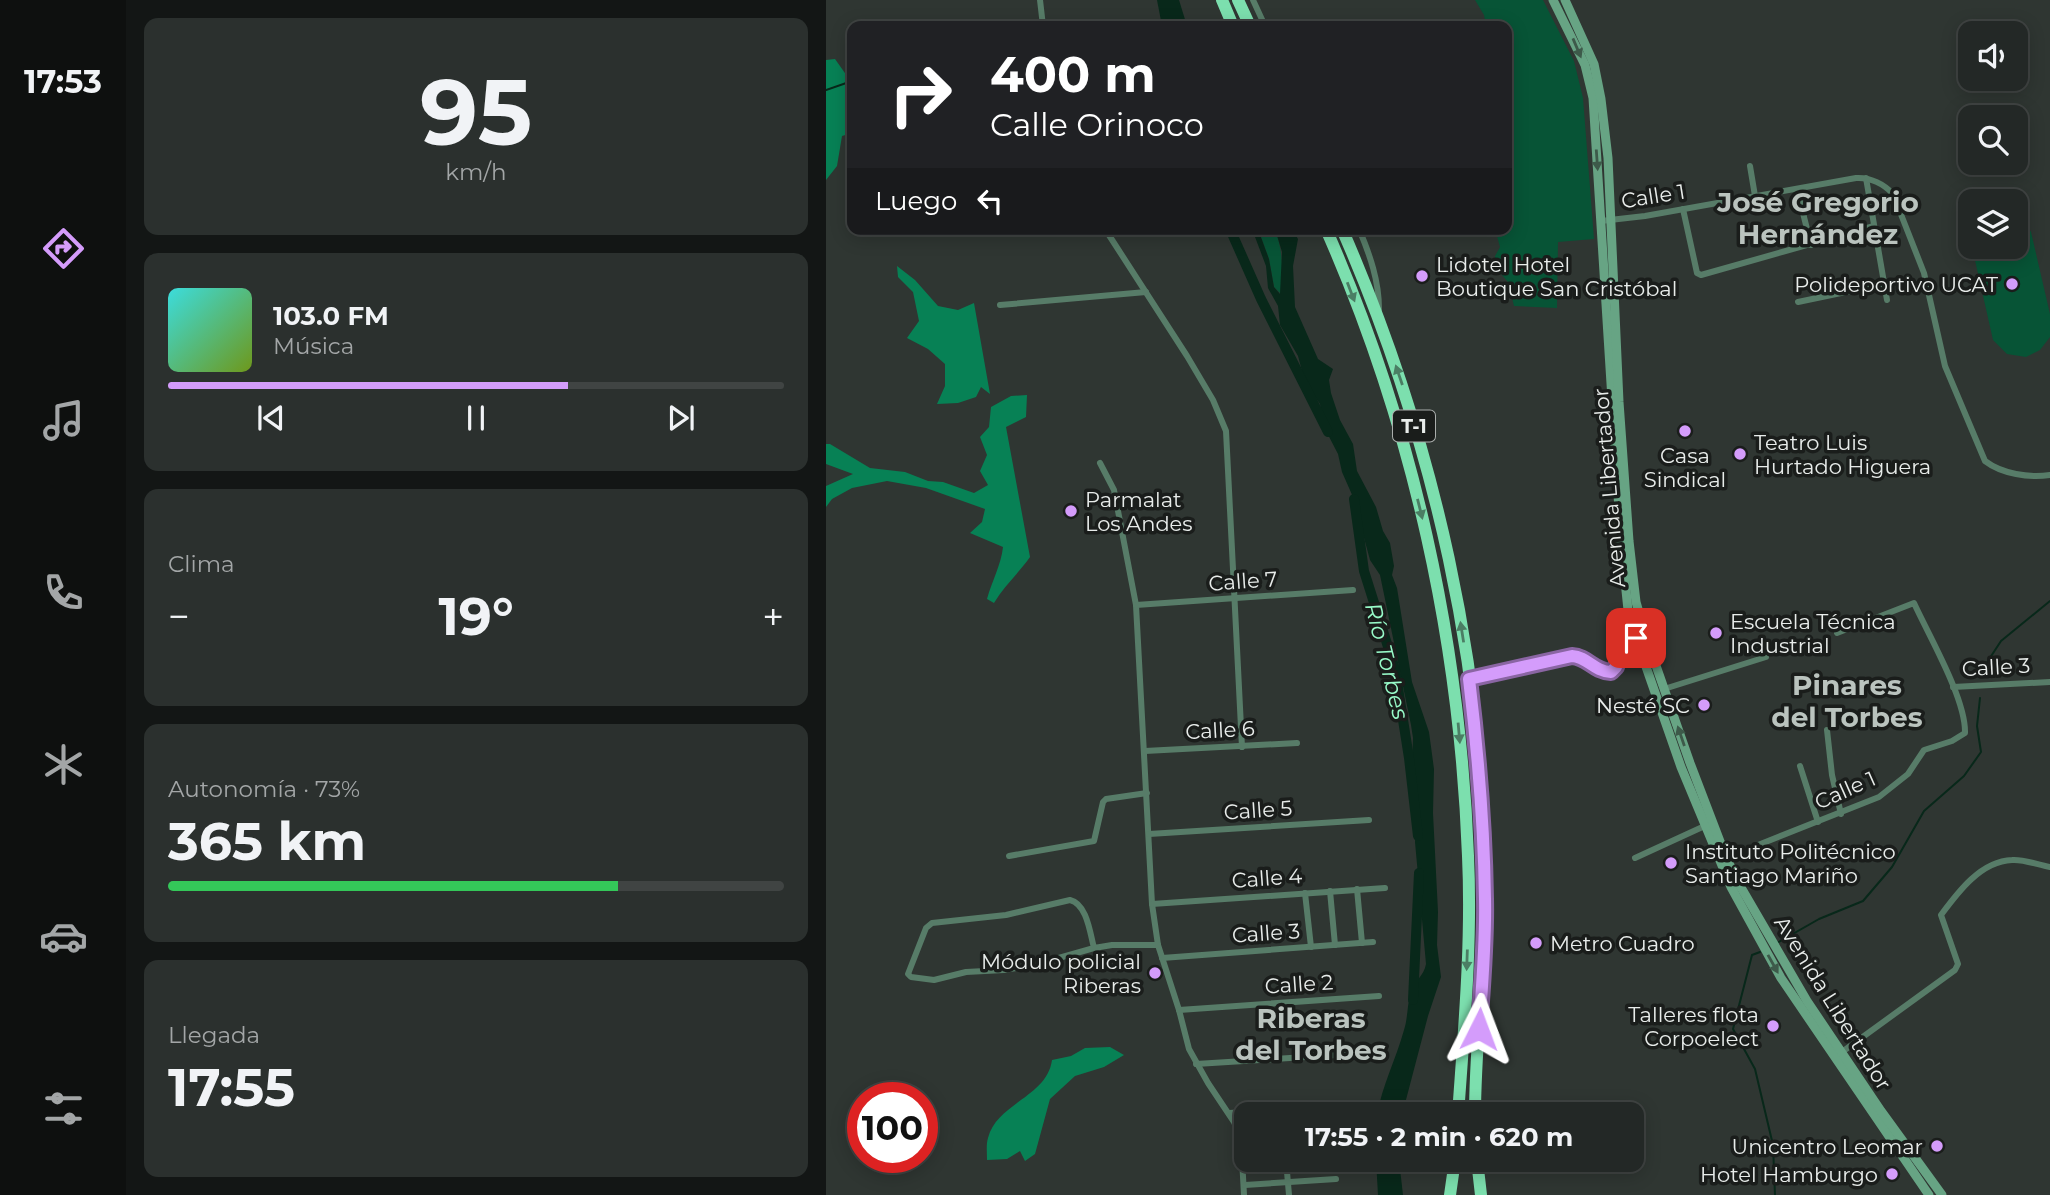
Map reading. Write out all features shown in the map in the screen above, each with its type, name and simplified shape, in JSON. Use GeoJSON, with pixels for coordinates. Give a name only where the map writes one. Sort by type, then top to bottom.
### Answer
{"type":"FeatureCollection","features":[{"type":"Feature","properties":{"kind":"highway"},"geometry":{"type":"LineString","coordinates":[[1222,0],[1232,21]]}},
{"type":"Feature","properties":{"kind":"highway"},"geometry":{"type":"LineString","coordinates":[[1238,0],[1248,21]]}},
{"type":"Feature","properties":{"kind":"highway","name":"T-1"},"geometry":{"type":"LineString","coordinates":[[1328,235],[1376,359],[1403,443],[1440,596],[1449,650],[1465,794],[1469,858],[1464,1042],[1459,1102]]}},
{"type":"Feature","properties":{"kind":"highway","name":"T-1"},"geometry":{"type":"LineString","coordinates":[[1344,235],[1379,318],[1406,394],[1444,536],[1469,679],[1481,791],[1485,903],[1476,1102]]}},
{"type":"Feature","properties":{"kind":"highway"},"geometry":{"type":"LineString","coordinates":[[1450,1195],[1453,1172]]}},
{"type":"Feature","properties":{"kind":"highway"},"geometry":{"type":"LineString","coordinates":[[1478,1172],[1481,1195]]}},
{"type":"Feature","properties":{"kind":"main road","name":"Avenida Libertador"},"geometry":{"type":"LineString","coordinates":[[1553,0],[1574,39],[1590,81],[1606,221],[1634,582],[1646,637],[1731,887],[1781,978],[1929,1195]]}},
{"type":"Feature","properties":{"kind":"main road","name":"Avenida Libertador"},"geometry":{"type":"LineString","coordinates":[[1565,0],[1585,39],[1596,72],[1608,158],[1606,221],[1620,542],[1628,610],[1636,638],[1681,767],[1739,884],[1807,1001],[1942,1195]]}},
{"type":"Feature","properties":{"kind":"street"},"geometry":{"type":"LineString","coordinates":[[1040,0],[1042,21]]}},
{"type":"Feature","properties":{"kind":"street"},"geometry":{"type":"LineString","coordinates":[[1253,0],[1263,21]]}},
{"type":"Feature","properties":{"kind":"street"},"geometry":{"type":"LineString","coordinates":[[1750,166],[1755,197]]}},
{"type":"Feature","properties":{"kind":"street"},"geometry":{"type":"LineString","coordinates":[[1866,177],[1887,300]]}},
{"type":"Feature","properties":{"kind":"street"},"geometry":{"type":"LineString","coordinates":[[1866,177],[1887,187],[1894,194],[1924,273],[1945,366],[1985,461],[1994,467],[2014,473],[2050,475]]}},
{"type":"Feature","properties":{"kind":"street","name":"Calle 1"},"geometry":{"type":"LineString","coordinates":[[1606,221],[1866,177]]}},
{"type":"Feature","properties":{"kind":"street"},"geometry":{"type":"LineString","coordinates":[[1797,189],[1811,245]]}},
{"type":"Feature","properties":{"kind":"street"},"geometry":{"type":"LineString","coordinates":[[1683,209],[1697,273],[1704,275],[1874,226]]}},
{"type":"Feature","properties":{"kind":"street"},"geometry":{"type":"LineString","coordinates":[[1109,235],[1187,356],[1224,423],[1232,512],[1242,747]]}},
{"type":"Feature","properties":{"kind":"street"},"geometry":{"type":"LineString","coordinates":[[1361,235],[1379,290],[1379,318]]}},
{"type":"Feature","properties":{"kind":"street"},"geometry":{"type":"LineString","coordinates":[[1798,302],[1884,284]]}},
{"type":"Feature","properties":{"kind":"street"},"geometry":{"type":"LineString","coordinates":[[1000,305],[1146,292]]}},
{"type":"Feature","properties":{"kind":"street"},"geometry":{"type":"LineString","coordinates":[[1100,463],[1114,490],[1136,605],[1152,904],[1158,945],[1189,1049],[1229,1113],[1241,1140],[1244,1195]]}},
{"type":"Feature","properties":{"kind":"street","name":"Calle 7"},"geometry":{"type":"LineString","coordinates":[[1136,605],[1353,590]]}},
{"type":"Feature","properties":{"kind":"street","name":"Calle 3"},"geometry":{"type":"LineString","coordinates":[[1837,633],[1914,603],[1953,687],[2050,682]]}},
{"type":"Feature","properties":{"kind":"street"},"geometry":{"type":"LineString","coordinates":[[1469,679],[1572,656],[1579,657],[1597,670],[1611,672],[1616,667],[1621,645],[1636,638]]}},
{"type":"Feature","properties":{"kind":"street"},"geometry":{"type":"LineString","coordinates":[[1664,689],[1766,657]]}},
{"type":"Feature","properties":{"kind":"street","name":"Calle 1"},"geometry":{"type":"LineString","coordinates":[[1758,845],[1842,814],[1879,797],[1908,774],[1924,750],[1952,741],[1965,733],[1964,720],[1953,687]]}},
{"type":"Feature","properties":{"kind":"street"},"geometry":{"type":"LineString","coordinates":[[1827,730],[1832,775],[1842,814]]}},
{"type":"Feature","properties":{"kind":"street","name":"Calle 6"},"geometry":{"type":"LineString","coordinates":[[1145,751],[1297,743]]}},
{"type":"Feature","properties":{"kind":"street"},"geometry":{"type":"LineString","coordinates":[[1800,766],[1818,822]]}},
{"type":"Feature","properties":{"kind":"street"},"geometry":{"type":"LineString","coordinates":[[1009,856],[1094,841],[1106,799],[1147,793]]}},
{"type":"Feature","properties":{"kind":"street","name":"Calle 5"},"geometry":{"type":"LineString","coordinates":[[1149,835],[1369,820]]}},
{"type":"Feature","properties":{"kind":"street"},"geometry":{"type":"LineString","coordinates":[[1635,858],[1709,824]]}},
{"type":"Feature","properties":{"kind":"street"},"geometry":{"type":"LineString","coordinates":[[1842,1052],[1955,970],[1958,964],[1941,915],[1980,872],[2011,860],[2050,867]]}},
{"type":"Feature","properties":{"kind":"street","name":"Calle 4"},"geometry":{"type":"LineString","coordinates":[[1152,904],[1385,888]]}},
{"type":"Feature","properties":{"kind":"street"},"geometry":{"type":"LineString","coordinates":[[1357,889],[1362,943]]}},
{"type":"Feature","properties":{"kind":"street"},"geometry":{"type":"LineString","coordinates":[[1330,891],[1335,944]]}},
{"type":"Feature","properties":{"kind":"street"},"geometry":{"type":"LineString","coordinates":[[1305,893],[1311,947]]}},
{"type":"Feature","properties":{"kind":"street"},"geometry":{"type":"LineString","coordinates":[[1094,947],[1079,905],[1070,900],[1006,915],[932,923],[926,928],[908,974],[911,977],[934,981],[966,972],[1004,970],[1034,964],[1094,947],[1158,945]]}},
{"type":"Feature","properties":{"kind":"street","name":"Calle 3"},"geometry":{"type":"LineString","coordinates":[[1162,958],[1373,942]]}},
{"type":"Feature","properties":{"kind":"street","name":"Calle 2"},"geometry":{"type":"LineString","coordinates":[[1179,1010],[1379,996]]}},
{"type":"Feature","properties":{"kind":"street"},"geometry":{"type":"LineString","coordinates":[[1196,1064],[1370,1053]]}},
{"type":"Feature","properties":{"kind":"street"},"geometry":{"type":"LineString","coordinates":[[1229,1113],[1234,1113]]}},
{"type":"Feature","properties":{"kind":"street"},"geometry":{"type":"LineString","coordinates":[[1287,1172],[1289,1195]]}},
{"type":"Feature","properties":{"kind":"street"},"geometry":{"type":"LineString","coordinates":[[1245,1185],[1288,1180],[1336,1179]]}},
{"type":"Feature","properties":{"kind":"green space"},"geometry":{"type":"Polygon","coordinates":[[[1475,0],[1543,0],[1574,61],[1583,98],[1594,239],[1558,242],[1557,308],[1514,306],[1508,282],[1495,267],[1495,256],[1500,247],[1497,235],[1512,235],[1512,21],[1485,21],[1475,0]]]}},
{"type":"Feature","properties":{"kind":"green space"},"geometry":{"type":"Polygon","coordinates":[[[835,59],[847,76],[847,134],[842,136],[837,166],[826,180],[826,60],[835,59]]]}},
{"type":"Feature","properties":{"kind":"green space","name":"Polideportivo UCAT"},"geometry":{"type":"Polygon","coordinates":[[[2028,227],[2050,314],[2050,337],[2040,350],[2026,357],[2007,354],[1993,340],[1975,259],[2028,259],[2028,227]]]}},
{"type":"Feature","properties":{"kind":"green space"},"geometry":{"type":"Polygon","coordinates":[[[1260,235],[1277,235],[1282,261],[1281,294],[1274,287],[1269,259],[1260,235]]]}},
{"type":"Feature","properties":{"kind":"green space"},"geometry":{"type":"Polygon","coordinates":[[[897,266],[915,280],[938,306],[958,310],[974,303],[990,394],[981,387],[976,397],[958,403],[937,404],[945,386],[945,364],[928,349],[907,338],[919,321],[913,292],[898,277],[897,266]]]}},
{"type":"Feature","properties":{"kind":"green space"},"geometry":{"type":"Polygon","coordinates":[[[1027,395],[1026,417],[1006,427],[1030,557],[994,603],[987,599],[1003,547],[970,533],[982,522],[985,509],[926,488],[887,481],[852,488],[832,499],[826,507],[826,486],[853,474],[826,464],[826,444],[870,468],[905,472],[974,493],[988,485],[980,471],[987,455],[980,437],[989,427],[991,407],[1011,396],[1027,395]]]}},
{"type":"Feature","properties":{"kind":"green space"},"geometry":{"type":"Polygon","coordinates":[[[1110,1047],[1124,1055],[1104,1067],[1075,1076],[1050,1099],[1035,1154],[1025,1161],[1020,1151],[1007,1159],[987,1160],[987,1140],[993,1126],[1001,1116],[1041,1083],[1052,1060],[1071,1056],[1085,1048],[1110,1047]]]}},
{"type":"Feature","properties":{"kind":"shaded area"},"geometry":{"type":"Polygon","coordinates":[[[1157,0],[1179,0],[1185,21],[1161,21],[1157,0]]]}},
{"type":"Feature","properties":{"kind":"shaded area"},"geometry":{"type":"Polygon","coordinates":[[[1254,235],[1260,235],[1269,259],[1274,287],[1280,294],[1282,252],[1277,235],[1296,235],[1298,239],[1293,266],[1295,307],[1318,359],[1333,369],[1329,380],[1331,393],[1340,420],[1353,444],[1357,471],[1376,507],[1383,531],[1390,543],[1394,566],[1392,575],[1397,588],[1412,682],[1429,732],[1434,769],[1437,945],[1441,977],[1405,1102],[1380,1102],[1401,1041],[1411,992],[1426,964],[1415,842],[1418,804],[1412,768],[1411,725],[1380,575],[1370,560],[1353,497],[1342,472],[1338,454],[1324,427],[1320,404],[1305,382],[1298,356],[1280,325],[1278,306],[1268,288],[1266,266],[1254,235]]]}},
{"type":"Feature","properties":{"kind":"shaded area"},"geometry":{"type":"Polygon","coordinates":[[[1377,1172],[1400,1172],[1403,1195],[1378,1195],[1377,1172]]]}},
{"type":"Feature","properties":{"kind":"waterway"},"geometry":{"type":"LineString","coordinates":[[826,90],[847,83]]}},
{"type":"Feature","properties":{"kind":"waterway","name":"Río Torbes"},"geometry":{"type":"LineString","coordinates":[[1233,235],[1261,299],[1328,432]]}},
{"type":"Feature","properties":{"kind":"waterway","name":"Río Torbes"},"geometry":{"type":"LineString","coordinates":[[1354,499],[1364,571],[1395,669],[1418,836]]}},
{"type":"Feature","properties":{"kind":"waterway"},"geometry":{"type":"LineString","coordinates":[[1984,667],[2001,641],[2050,601]]}},
{"type":"Feature","properties":{"kind":"waterway"},"geometry":{"type":"LineString","coordinates":[[1777,943],[1819,919],[1863,901],[1892,867],[1924,811],[1964,776],[1981,752],[1977,726],[1980,698]]}},
{"type":"Feature","properties":{"kind":"waterway","name":"Río Torbes"},"geometry":{"type":"LineString","coordinates":[[1413,1000],[1419,873]]}},
{"type":"Feature","properties":{"kind":"waterway"},"geometry":{"type":"LineString","coordinates":[[1760,952],[1752,955],[1733,1029],[1755,1069],[1773,1145],[1775,1195]]}},
{"type":"Feature","properties":{"kind":"place","name":"Lidotel Hotel Boutique San Cristóbal"},"geometry":{"type":"Point","coordinates":[1422,276]}},
{"type":"Feature","properties":{"kind":"place","name":"Polideportivo UCAT"},"geometry":{"type":"Point","coordinates":[2012,284]}},
{"type":"Feature","properties":{"kind":"place","name":"Casa Sindical"},"geometry":{"type":"Point","coordinates":[1685,431]}},
{"type":"Feature","properties":{"kind":"place","name":"Teatro Luis Hurtado Higuera"},"geometry":{"type":"Point","coordinates":[1740,454]}},
{"type":"Feature","properties":{"kind":"place","name":"Parmalat Los Andes"},"geometry":{"type":"Point","coordinates":[1071,511]}},
{"type":"Feature","properties":{"kind":"place","name":"Escuela Técnica Industrial"},"geometry":{"type":"Point","coordinates":[1716,633]}},
{"type":"Feature","properties":{"kind":"place","name":"Nesté SC"},"geometry":{"type":"Point","coordinates":[1704,705]}},
{"type":"Feature","properties":{"kind":"place","name":"Instituto Politécnico Santiago Mariño"},"geometry":{"type":"Point","coordinates":[1671,863]}},
{"type":"Feature","properties":{"kind":"place","name":"Metro Cuadro"},"geometry":{"type":"Point","coordinates":[1536,943]}},
{"type":"Feature","properties":{"kind":"place","name":"Módulo policial Riberas"},"geometry":{"type":"Point","coordinates":[1155,973]}},
{"type":"Feature","properties":{"kind":"place","name":"Talleres flota Corpoelect"},"geometry":{"type":"Point","coordinates":[1773,1026]}},
{"type":"Feature","properties":{"kind":"place","name":"Unicentro Leomar"},"geometry":{"type":"Point","coordinates":[1937,1146]}},
{"type":"Feature","properties":{"kind":"place","name":"Hotel Hamburgo"},"geometry":{"type":"Point","coordinates":[1892,1174]}},
{"type":"Feature","properties":{"kind":"district","name":"José Gregorio Hernández"},"geometry":{"type":"Point","coordinates":[1818,218]}},
{"type":"Feature","properties":{"kind":"district","name":"Pinares del Torbes"},"geometry":{"type":"Point","coordinates":[1847,701]}},
{"type":"Feature","properties":{"kind":"district","name":"Riberas del Torbes"},"geometry":{"type":"Point","coordinates":[1311,1034]}},
{"type":"Feature","properties":{"kind":"route"},"geometry":{"type":"LineString","coordinates":[[1479,1029],[1485,853],[1469,679],[1572,656],[1586,660],[1597,670],[1611,672],[1615,670],[1621,645],[1636,638]]}}]}
